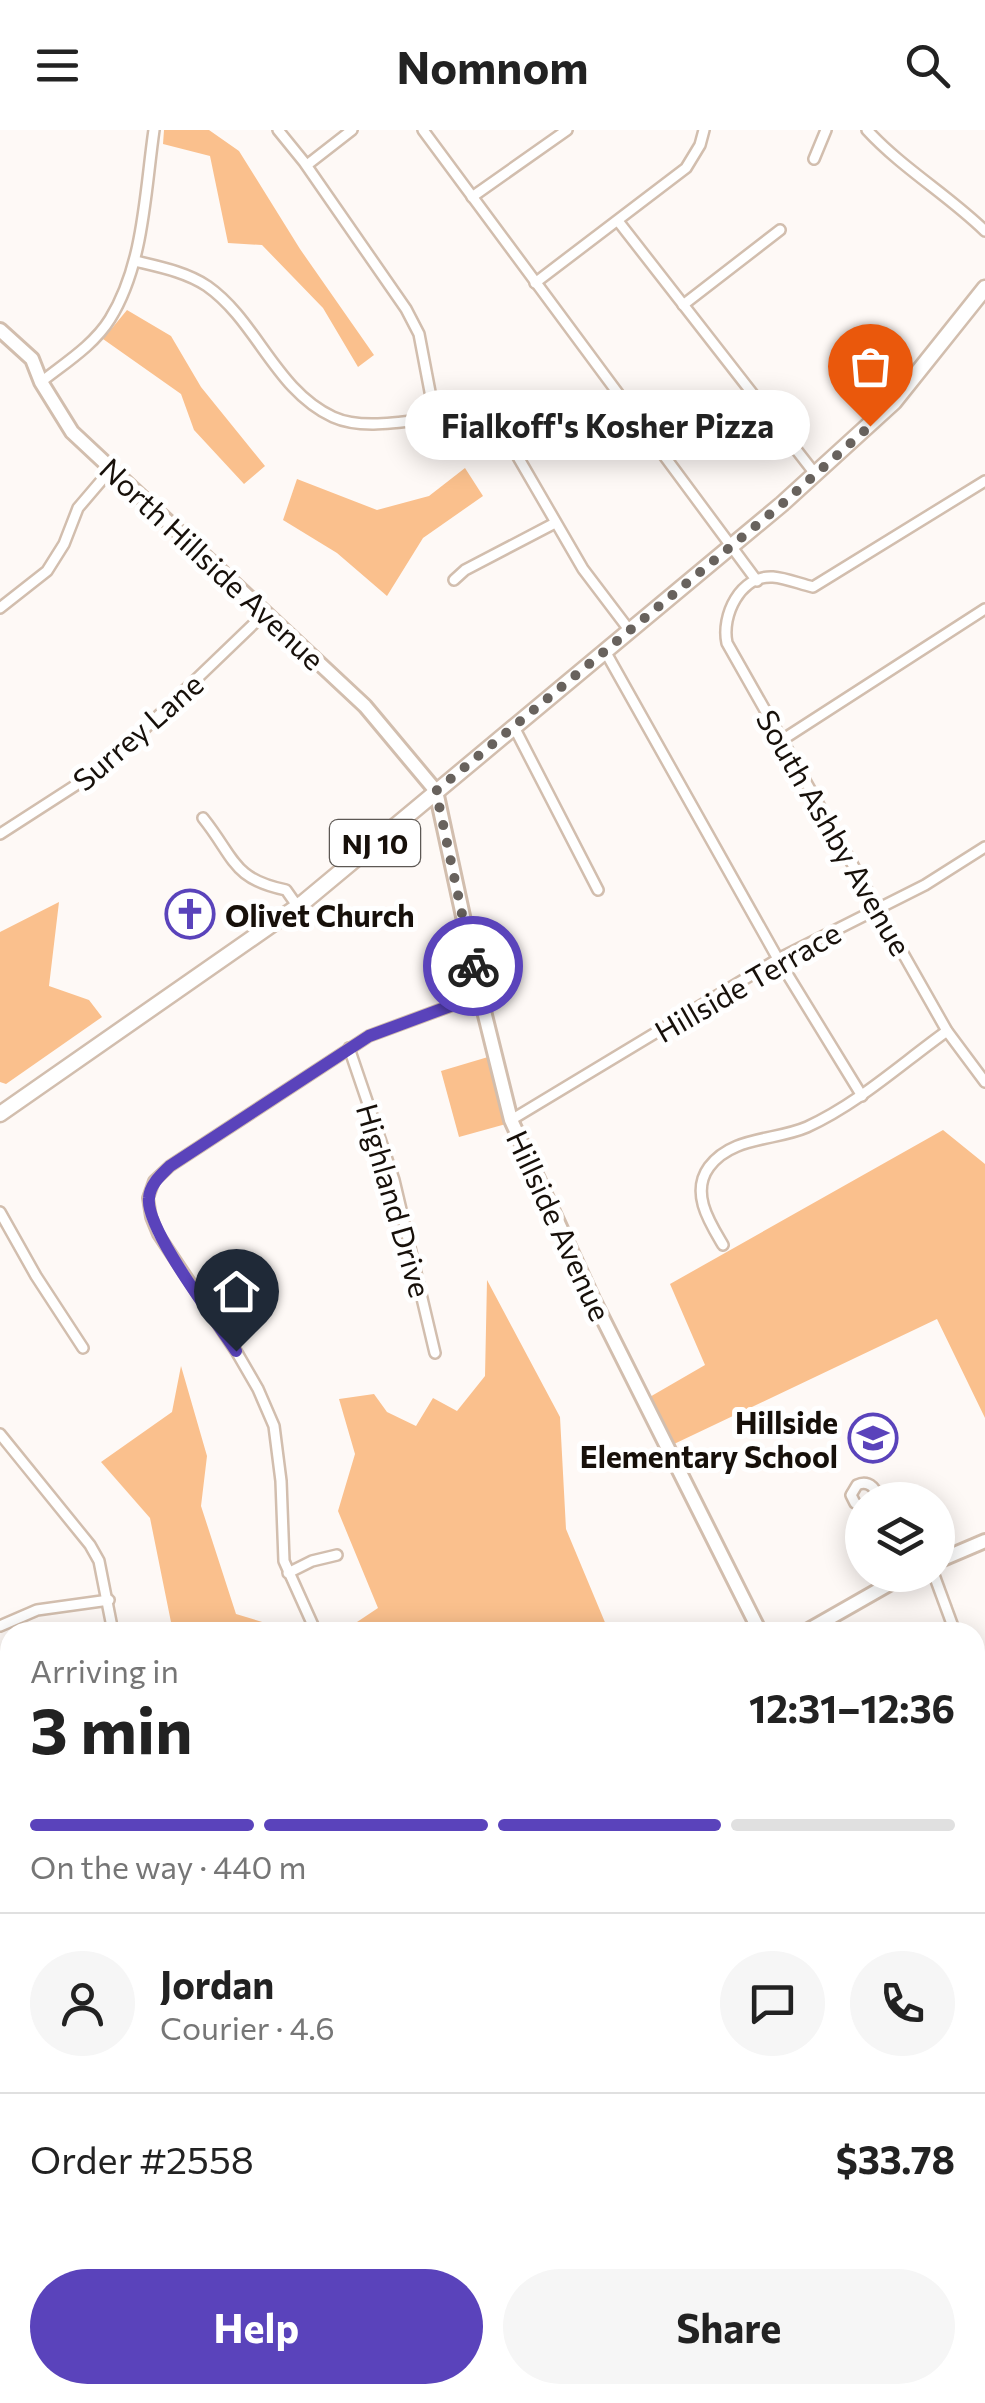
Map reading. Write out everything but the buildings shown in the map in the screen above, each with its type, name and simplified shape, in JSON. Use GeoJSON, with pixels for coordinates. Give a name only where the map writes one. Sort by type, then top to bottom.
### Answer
{"type":"FeatureCollection","features":[{"type":"Feature","properties":{"kind":"main road","name":"NJ 10"},"geometry":{"type":"LineString","coordinates":[[0,1114],[298,906],[730,548],[893,404],[985,288]]}},
{"type":"Feature","properties":{"kind":"street"},"geometry":{"type":"LineString","coordinates":[[41,382],[79,352],[111,318],[135,261],[154,130]]}},
{"type":"Feature","properties":{"kind":"street"},"geometry":{"type":"LineString","coordinates":[[278,130],[420,334],[436,418]]}},
{"type":"Feature","properties":{"kind":"street"},"geometry":{"type":"LineString","coordinates":[[306,165],[352,130]]}},
{"type":"Feature","properties":{"kind":"street"},"geometry":{"type":"LineString","coordinates":[[423,130],[757,581],[772,577],[813,587],[985,481]]}},
{"type":"Feature","properties":{"kind":"street"},"geometry":{"type":"LineString","coordinates":[[472,197],[566,130]]}},
{"type":"Feature","properties":{"kind":"street"},"geometry":{"type":"LineString","coordinates":[[534,283],[686,168],[704,130]]}},
{"type":"Feature","properties":{"kind":"street"},"geometry":{"type":"LineString","coordinates":[[814,159],[826,130]]}},
{"type":"Feature","properties":{"kind":"street"},"geometry":{"type":"LineString","coordinates":[[867,130],[907,166],[948,195],[985,231]]}},
{"type":"Feature","properties":{"kind":"street"},"geometry":{"type":"LineString","coordinates":[[618,222],[816,475]]}},
{"type":"Feature","properties":{"kind":"street"},"geometry":{"type":"LineString","coordinates":[[683,305],[780,230]]}},
{"type":"Feature","properties":{"kind":"street"},"geometry":{"type":"LineString","coordinates":[[135,261],[182,274],[208,288],[229,307],[292,386],[329,415],[377,424],[481,418],[500,428],[583,568],[630,630]]}},
{"type":"Feature","properties":{"kind":"street","name":"North Hillside Avenue"},"geometry":{"type":"LineString","coordinates":[[0,330],[32,359],[41,382],[72,432],[365,706],[436,791]]}},
{"type":"Feature","properties":{"kind":"street"},"geometry":{"type":"LineString","coordinates":[[0,608],[47,572],[64,544],[78,508],[113,467]]}},
{"type":"Feature","properties":{"kind":"street"},"geometry":{"type":"LineString","coordinates":[[454,580],[465,570],[556,523]]}},
{"type":"Feature","properties":{"kind":"street","name":"South Ashby Avenue"},"geometry":{"type":"LineString","coordinates":[[757,581],[734,600],[725,634],[947,1031],[985,1082]]}},
{"type":"Feature","properties":{"kind":"street"},"geometry":{"type":"LineString","coordinates":[[782,740],[985,609]]}},
{"type":"Feature","properties":{"kind":"street","name":"Surrey Lane"},"geometry":{"type":"LineString","coordinates":[[0,834],[107,765],[264,614]]}},
{"type":"Feature","properties":{"kind":"street"},"geometry":{"type":"LineString","coordinates":[[605,651],[778,959],[862,1096]]}},
{"type":"Feature","properties":{"kind":"street"},"geometry":{"type":"LineString","coordinates":[[514,727],[598,890]]}},
{"type":"Feature","properties":{"kind":"street","name":"Hillside Avenue"},"geometry":{"type":"LineString","coordinates":[[436,791],[480,995],[512,1120],[593,1299],[755,1622]]}},
{"type":"Feature","properties":{"kind":"street"},"geometry":{"type":"LineString","coordinates":[[203,818],[243,874],[260,885],[286,890],[298,906]]}},
{"type":"Feature","properties":{"kind":"street","name":"Hillside Terrace"},"geometry":{"type":"LineString","coordinates":[[512,1120],[778,959],[924,885],[985,847]]}},
{"type":"Feature","properties":{"kind":"street"},"geometry":{"type":"LineString","coordinates":[[311,1622],[288,1572],[280,1534],[274,1426],[236,1351],[158,1234],[148,1198],[154,1181],[170,1166],[349,1048],[391,1026],[480,995]]}},
{"type":"Feature","properties":{"kind":"street"},"geometry":{"type":"LineString","coordinates":[[723,1246],[703,1206],[704,1178],[709,1167],[732,1148],[802,1129],[862,1096],[947,1031]]}},
{"type":"Feature","properties":{"kind":"street","name":"Highland Drive"},"geometry":{"type":"LineString","coordinates":[[349,1048],[394,1180],[435,1353]]}},
{"type":"Feature","properties":{"kind":"street"},"geometry":{"type":"LineString","coordinates":[[0,1212],[83,1348]]}},
{"type":"Feature","properties":{"kind":"street"},"geometry":{"type":"LineString","coordinates":[[0,1434],[90,1546],[98,1561],[111,1622]]}},
{"type":"Feature","properties":{"kind":"street"},"geometry":{"type":"LineString","coordinates":[[955,1554],[985,1541]]}},
{"type":"Feature","properties":{"kind":"street"},"geometry":{"type":"LineString","coordinates":[[288,1572],[337,1555]]}},
{"type":"Feature","properties":{"kind":"street"},"geometry":{"type":"LineString","coordinates":[[823,1622],[875,1592]]}},
{"type":"Feature","properties":{"kind":"street"},"geometry":{"type":"LineString","coordinates":[[940,1592],[950,1622]]}},
{"type":"Feature","properties":{"kind":"street"},"geometry":{"type":"LineString","coordinates":[[9,1622],[37,1610],[108,1600]]}},
{"type":"Feature","properties":{"kind":"shaded area"},"geometry":{"type":"Polygon","coordinates":[[[164,130],[209,130],[239,151],[300,249],[374,355],[358,367],[323,308],[262,245],[228,243],[210,156],[163,144],[164,130]]]}},
{"type":"Feature","properties":{"kind":"shaded area"},"geometry":{"type":"Polygon","coordinates":[[[127,310],[171,336],[201,387],[265,466],[244,484],[194,430],[181,394],[103,339],[127,310]]]}},
{"type":"Feature","properties":{"kind":"shaded area"},"geometry":{"type":"Polygon","coordinates":[[[465,468],[483,496],[423,538],[387,596],[337,553],[283,520],[297,479],[377,510],[429,496],[465,468]]]}},
{"type":"Feature","properties":{"kind":"shaded area"},"geometry":{"type":"Polygon","coordinates":[[[59,902],[49,986],[89,1000],[102,1017],[6,1084],[0,1082],[0,932],[59,902]]]}},
{"type":"Feature","properties":{"kind":"shaded area"},"geometry":{"type":"Polygon","coordinates":[[[488,1057],[506,1124],[459,1137],[441,1071],[488,1057]]]}},
{"type":"Feature","properties":{"kind":"shaded area"},"geometry":{"type":"Polygon","coordinates":[[[943,1130],[985,1164],[985,1418],[937,1319],[674,1444],[648,1398],[705,1365],[670,1284],[943,1130]]]}},
{"type":"Feature","properties":{"kind":"shaded area"},"geometry":{"type":"Polygon","coordinates":[[[487,1280],[560,1417],[566,1529],[605,1622],[357,1622],[378,1608],[338,1511],[355,1454],[339,1399],[374,1394],[387,1412],[416,1426],[433,1398],[457,1411],[485,1376],[487,1280]]]}},
{"type":"Feature","properties":{"kind":"shaded area"},"geometry":{"type":"Polygon","coordinates":[[[181,1366],[207,1456],[201,1506],[236,1614],[262,1622],[171,1622],[150,1518],[101,1462],[172,1412],[181,1366]]]}},
{"type":"Feature","properties":{"kind":"way so far"},"geometry":{"type":"LineString","coordinates":[[473,966],[436,791],[782,504],[870,426]]}},
{"type":"Feature","properties":{"kind":"place","name":"Fialkoff's Kosher Pizza"},"geometry":{"type":"Point","coordinates":[870,426]}},
{"type":"Feature","properties":{"kind":"place","name":"Olivet Church"},"geometry":{"type":"Point","coordinates":[190,914]}},
{"type":"Feature","properties":{"kind":"place","name":"Hillside Elementary School"},"geometry":{"type":"Point","coordinates":[873,1438]}},
{"type":"Feature","properties":{"kind":"route"},"geometry":{"type":"LineString","coordinates":[[236,1351],[158,1234],[148,1198],[154,1181],[170,1166],[369,1036],[480,995],[473,966]]}}]}
